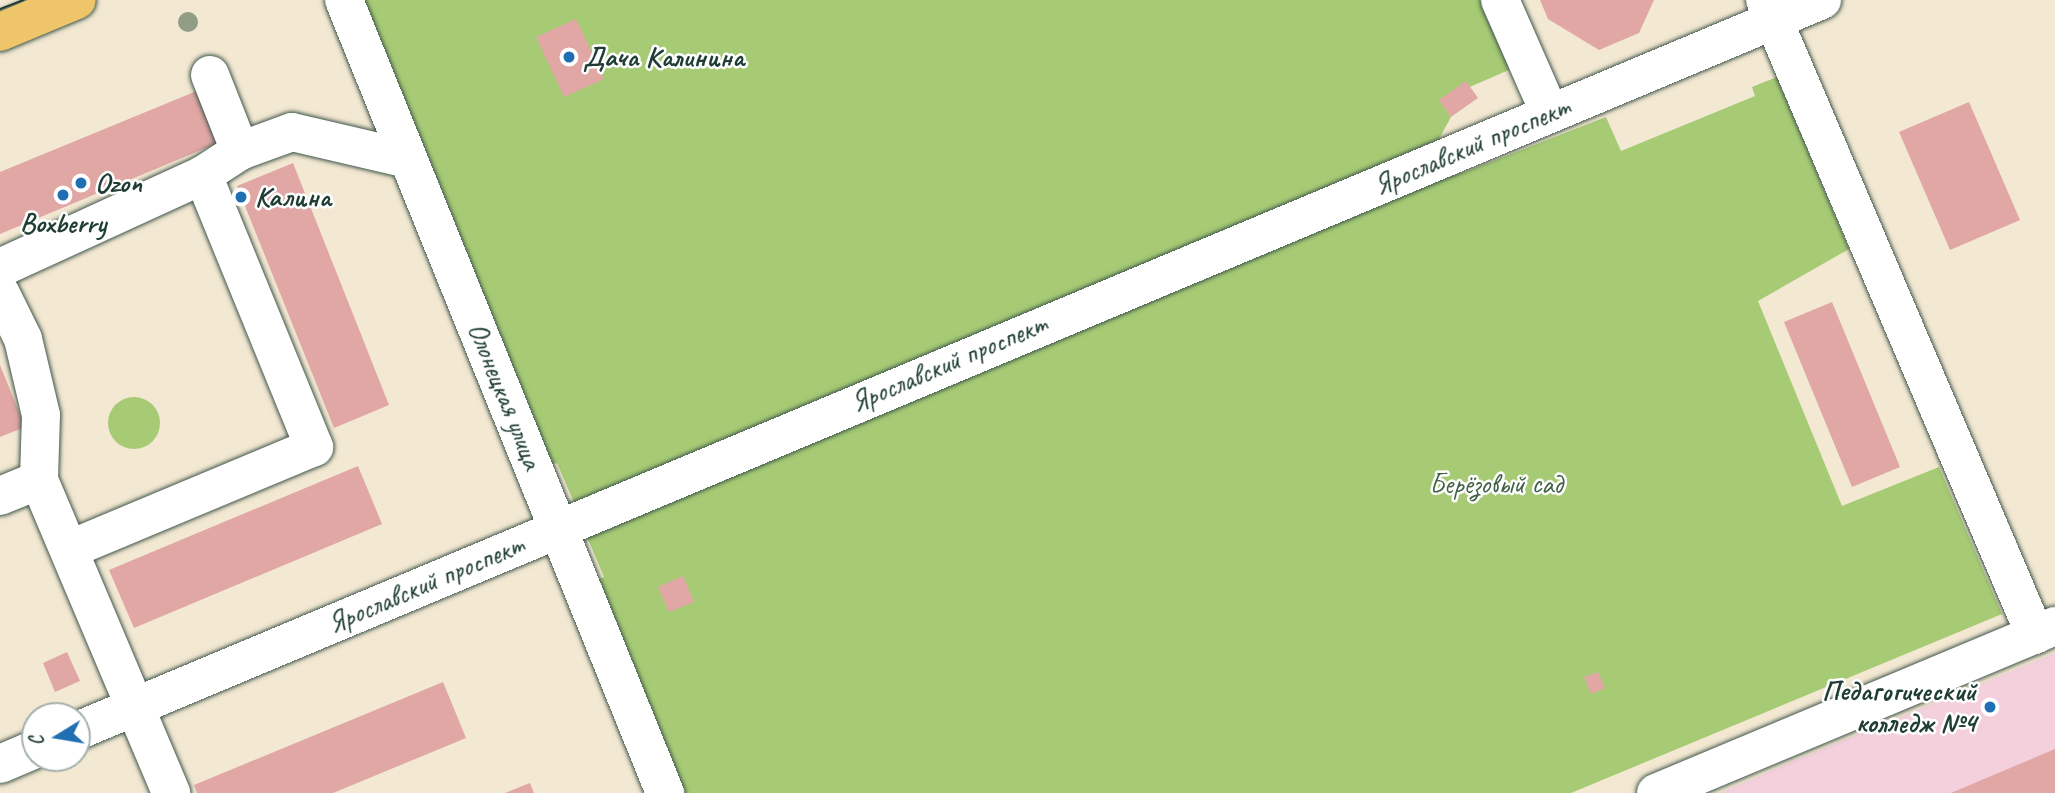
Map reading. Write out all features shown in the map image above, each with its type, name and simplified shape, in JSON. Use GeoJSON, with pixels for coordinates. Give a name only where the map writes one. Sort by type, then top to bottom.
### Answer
{"type":"FeatureCollection","features":[{"type":"Feature","properties":{"kind":"main road"},"geometry":{"type":"LineString","coordinates":[[0,32],[77,0]]}},
{"type":"Feature","properties":{"kind":"street","name":"Олонецкая улица"},"geometry":{"type":"LineString","coordinates":[[344,0],[563,527],[665,793]]}},
{"type":"Feature","properties":{"kind":"street"},"geometry":{"type":"LineString","coordinates":[[1500,0],[1550,114]]}},
{"type":"Feature","properties":{"kind":"street","name":"Ярославский проспект"},"geometry":{"type":"LineString","coordinates":[[91,725],[1550,114],[1770,10],[1822,0]]}},
{"type":"Feature","properties":{"kind":"street"},"geometry":{"type":"LineString","coordinates":[[1656,793],[2045,631],[1770,10]]}},
{"type":"Feature","properties":{"kind":"street"},"geometry":{"type":"LineString","coordinates":[[210,75],[240,151]]}},
{"type":"Feature","properties":{"kind":"street"},"geometry":{"type":"LineString","coordinates":[[0,268],[203,175],[240,151],[292,132],[408,159]]}},
{"type":"Feature","properties":{"kind":"street"},"geometry":{"type":"LineString","coordinates":[[70,549],[314,447],[203,175]]}},
{"type":"Feature","properties":{"kind":"street"},"geometry":{"type":"LineString","coordinates":[[0,292],[23,339],[41,415],[39,480],[171,793]]}},
{"type":"Feature","properties":{"kind":"street"},"geometry":{"type":"LineString","coordinates":[[0,496],[39,480]]}},
{"type":"Feature","properties":{"kind":"street"},"geometry":{"type":"LineString","coordinates":[[0,764],[21,755]]}},
{"type":"Feature","properties":{"kind":"shaded area","name":"Педагогический колледж №4"},"geometry":{"type":"Polygon","coordinates":[[[2055,653],[2055,793],[1720,793],[1796,760],[2055,653]]]}},
{"type":"Feature","properties":{"kind":"green space"},"geometry":{"type":"Polygon","coordinates":[[[357,0],[1481,0],[1511,69],[1440,100],[1451,117],[1434,148],[576,507],[557,463],[544,467],[357,0]]]}},
{"type":"Feature","properties":{"kind":"green space","name":"Берёзовый сад"},"geometry":{"type":"Polygon","coordinates":[[[1777,77],[1849,249],[1758,301],[1842,506],[1939,467],[2002,614],[1571,793],[676,793],[593,582],[604,577],[585,532],[1394,191],[1465,172],[1606,117],[1621,151],[1755,96],[1752,87],[1777,77]]]}},
{"type":"Feature","properties":{"kind":"green space"},"geometry":{"type":"Polygon","coordinates":[[[134,397],[144,399],[152,405],[158,413],[158,433],[152,441],[144,447],[134,449],[124,447],[116,441],[110,433],[108,423],[110,413],[116,405],[124,399],[134,397]]]}},
{"type":"Feature","properties":{"kind":"building"},"geometry":{"type":"Polygon","coordinates":[[[1540,0],[1654,0],[1639,33],[1599,50],[1548,19],[1540,0]]]}},
{"type":"Feature","properties":{"kind":"building"},"geometry":{"type":"Polygon","coordinates":[[[576,19],[604,79],[564,97],[536,37],[576,19]]]}},
{"type":"Feature","properties":{"kind":"building"},"geometry":{"type":"Polygon","coordinates":[[[1466,81],[1478,98],[1451,117],[1439,100],[1466,81]]]}},
{"type":"Feature","properties":{"kind":"building"},"geometry":{"type":"Polygon","coordinates":[[[204,88],[225,140],[0,234],[0,172],[204,88]]]}},
{"type":"Feature","properties":{"kind":"building"},"geometry":{"type":"Polygon","coordinates":[[[1969,102],[2020,220],[1950,250],[1899,132],[1969,102]]]}},
{"type":"Feature","properties":{"kind":"building"},"geometry":{"type":"Polygon","coordinates":[[[293,163],[389,405],[334,428],[237,186],[293,163]]]}},
{"type":"Feature","properties":{"kind":"building"},"geometry":{"type":"Polygon","coordinates":[[[1832,302],[1900,467],[1852,487],[1784,322],[1832,302]]]}},
{"type":"Feature","properties":{"kind":"building"},"geometry":{"type":"Polygon","coordinates":[[[0,365],[25,427],[0,437],[0,365]]]}},
{"type":"Feature","properties":{"kind":"building"},"geometry":{"type":"Polygon","coordinates":[[[358,466],[382,524],[134,628],[109,570],[358,466]]]}},
{"type":"Feature","properties":{"kind":"building"},"geometry":{"type":"Polygon","coordinates":[[[683,576],[694,602],[669,612],[658,587],[683,576]]]}},
{"type":"Feature","properties":{"kind":"building"},"geometry":{"type":"Polygon","coordinates":[[[67,652],[80,681],[55,692],[43,663],[67,652]]]}},
{"type":"Feature","properties":{"kind":"building"},"geometry":{"type":"Polygon","coordinates":[[[1598,672],[1605,688],[1591,694],[1584,677],[1598,672]]]}},
{"type":"Feature","properties":{"kind":"building"},"geometry":{"type":"Polygon","coordinates":[[[443,682],[466,738],[333,793],[197,793],[194,785],[443,682]]]}},
{"type":"Feature","properties":{"kind":"building"},"geometry":{"type":"Polygon","coordinates":[[[2055,749],[2055,793],[1951,793],[2055,749]]]}},
{"type":"Feature","properties":{"kind":"building"},"geometry":{"type":"Polygon","coordinates":[[[530,783],[534,793],[505,793],[530,783]]]}},
{"type":"Feature","properties":{"kind":"tram line"},"geometry":{"type":"LineString","coordinates":[[0,9],[23,0]]}},
{"type":"Feature","properties":{"kind":"place","name":"Дача Калинина"},"geometry":{"type":"Point","coordinates":[569,57]}},
{"type":"Feature","properties":{"kind":"place","name":"Ozon"},"geometry":{"type":"Point","coordinates":[81,183]}},
{"type":"Feature","properties":{"kind":"place","name":"Boxberry"},"geometry":{"type":"Point","coordinates":[63,195]}},
{"type":"Feature","properties":{"kind":"place","name":"Калина"},"geometry":{"type":"Point","coordinates":[241,197]}},
{"type":"Feature","properties":{"kind":"place","name":"Педагогический колледж №4"},"geometry":{"type":"Point","coordinates":[1990,707]}}]}
